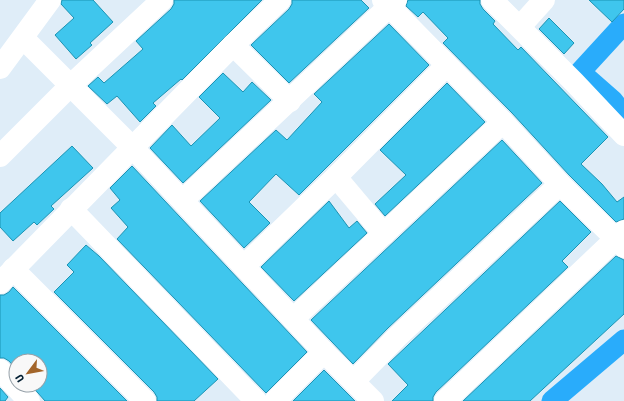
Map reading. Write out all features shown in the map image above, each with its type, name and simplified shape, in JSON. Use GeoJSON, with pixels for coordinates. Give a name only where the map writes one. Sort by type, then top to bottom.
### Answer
{"type":"FeatureCollection","features":[{"type":"Feature","properties":{"kind":"street"},"geometry":{"type":"LineString","coordinates":[[0,68],[50,0]]}},
{"type":"Feature","properties":{"kind":"street"},"geometry":{"type":"LineString","coordinates":[[0,156],[72,85],[162,0]]}},
{"type":"Feature","properties":{"kind":"street"},"geometry":{"type":"LineString","coordinates":[[145,401],[6,276],[233,45],[280,0]]}},
{"type":"Feature","properties":{"kind":"street"},"geometry":{"type":"LineString","coordinates":[[492,0],[574,82],[624,136]]}},
{"type":"Feature","properties":{"kind":"street"},"geometry":{"type":"LineString","coordinates":[[526,20],[544,0]]}},
{"type":"Feature","properties":{"kind":"street"},"geometry":{"type":"LineString","coordinates":[[183,200],[290,101],[390,2],[447,65],[560,184],[621,239],[445,401]]}},
{"type":"Feature","properties":{"kind":"street"},"geometry":{"type":"LineString","coordinates":[[23,38],[72,85],[132,147],[324,352],[373,401]]}},
{"type":"Feature","properties":{"kind":"street"},"geometry":{"type":"LineString","coordinates":[[233,45],[290,101]]}},
{"type":"Feature","properties":{"kind":"street"},"geometry":{"type":"LineString","coordinates":[[244,266],[336,177],[447,65]]}},
{"type":"Feature","properties":{"kind":"street"},"geometry":{"type":"LineString","coordinates":[[293,319],[502,122]]}},
{"type":"Feature","properties":{"kind":"street"},"geometry":{"type":"LineString","coordinates":[[336,177],[384,234]]}},
{"type":"Feature","properties":{"kind":"street"},"geometry":{"type":"LineString","coordinates":[[354,382],[397,337],[560,184]]}},
{"type":"Feature","properties":{"kind":"street"},"geometry":{"type":"LineString","coordinates":[[71,209],[256,401]]}},
{"type":"Feature","properties":{"kind":"street"},"geometry":{"type":"LineString","coordinates":[[275,401],[324,352]]}},
{"type":"Feature","properties":{"kind":"street"},"geometry":{"type":"LineString","coordinates":[[0,370],[23,399]]}},
{"type":"Feature","properties":{"kind":"building"},"geometry":{"type":"Polygon","coordinates":[[[62,0],[93,0],[113,22],[90,43],[92,45],[76,59],[55,35],[74,18],[61,4],[62,0]]]}},
{"type":"Feature","properties":{"kind":"building"},"geometry":{"type":"Polygon","coordinates":[[[174,0],[262,0],[182,80],[181,79],[153,103],[156,106],[140,122],[117,96],[107,104],[88,86],[98,77],[104,83],[143,49],[136,41],[171,9],[174,4],[174,0]]]}},
{"type":"Feature","properties":{"kind":"building"},"geometry":{"type":"Polygon","coordinates":[[[292,0],[361,0],[369,8],[289,83],[251,45],[289,9],[292,4],[292,0]]]}},
{"type":"Feature","properties":{"kind":"building"},"geometry":{"type":"Polygon","coordinates":[[[408,0],[480,0],[480,4],[483,9],[495,21],[493,24],[518,50],[521,47],[608,137],[581,164],[602,184],[617,202],[624,197],[624,219],[616,222],[569,175],[512,113],[443,43],[448,38],[423,12],[418,17],[406,6],[408,0]]]}},
{"type":"Feature","properties":{"kind":"building"},"geometry":{"type":"Polygon","coordinates":[[[589,0],[624,0],[624,9],[612,22],[589,0]]]}},
{"type":"Feature","properties":{"kind":"building"},"geometry":{"type":"Polygon","coordinates":[[[549,18],[574,43],[564,54],[539,29],[549,18]]]}},
{"type":"Feature","properties":{"kind":"building"},"geometry":{"type":"Polygon","coordinates":[[[389,24],[429,65],[299,195],[276,174],[249,202],[270,223],[244,248],[200,201],[276,130],[287,140],[322,102],[314,94],[389,24]]]}},
{"type":"Feature","properties":{"kind":"building"},"geometry":{"type":"Polygon","coordinates":[[[223,73],[243,92],[252,82],[271,100],[183,183],[150,148],[172,125],[191,146],[220,118],[199,97],[223,73]]]}},
{"type":"Feature","properties":{"kind":"building"},"geometry":{"type":"Polygon","coordinates":[[[447,83],[485,122],[385,216],[375,204],[406,175],[380,150],[447,83]]]}},
{"type":"Feature","properties":{"kind":"building"},"geometry":{"type":"Polygon","coordinates":[[[502,140],[542,183],[388,328],[353,364],[311,320],[502,140]]]}},
{"type":"Feature","properties":{"kind":"building"},"geometry":{"type":"Polygon","coordinates":[[[72,146],[93,168],[51,206],[54,209],[37,225],[34,222],[13,241],[0,227],[0,213],[72,146]]]}},
{"type":"Feature","properties":{"kind":"building"},"geometry":{"type":"Polygon","coordinates":[[[132,166],[307,352],[266,393],[117,239],[128,227],[111,208],[120,200],[110,188],[132,166]]]}},
{"type":"Feature","properties":{"kind":"building"},"geometry":{"type":"Polygon","coordinates":[[[329,201],[349,228],[357,221],[367,233],[294,301],[261,267],[329,201]]]}},
{"type":"Feature","properties":{"kind":"building"},"geometry":{"type":"Polygon","coordinates":[[[560,201],[591,232],[562,261],[568,267],[436,392],[433,397],[433,401],[392,401],[408,385],[388,364],[560,201]]]}},
{"type":"Feature","properties":{"kind":"building"},"geometry":{"type":"Polygon","coordinates":[[[86,245],[99,256],[218,379],[194,401],[157,401],[157,397],[154,392],[54,292],[74,272],[67,265],[86,245]]]}},
{"type":"Feature","properties":{"kind":"building"},"geometry":{"type":"Polygon","coordinates":[[[616,256],[624,260],[624,314],[530,401],[463,401],[616,256]]]}},
{"type":"Feature","properties":{"kind":"building"},"geometry":{"type":"Polygon","coordinates":[[[13,287],[127,401],[45,401],[38,393],[48,393],[48,353],[8,353],[8,360],[0,358],[0,295],[4,295],[13,287]]]}},
{"type":"Feature","properties":{"kind":"building"},"geometry":{"type":"Polygon","coordinates":[[[324,370],[355,401],[293,401],[324,370]]]}},
{"type":"Feature","properties":{"kind":"building"},"geometry":{"type":"Polygon","coordinates":[[[0,388],[8,397],[5,401],[0,401],[0,388]]]}},
{"type":"Feature","properties":{"kind":"waterway"},"geometry":{"type":"LineString","coordinates":[[624,24],[580,72],[613,101],[624,115]]}},
{"type":"Feature","properties":{"kind":"waterway"},"geometry":{"type":"LineString","coordinates":[[552,401],[624,340]]}}]}
